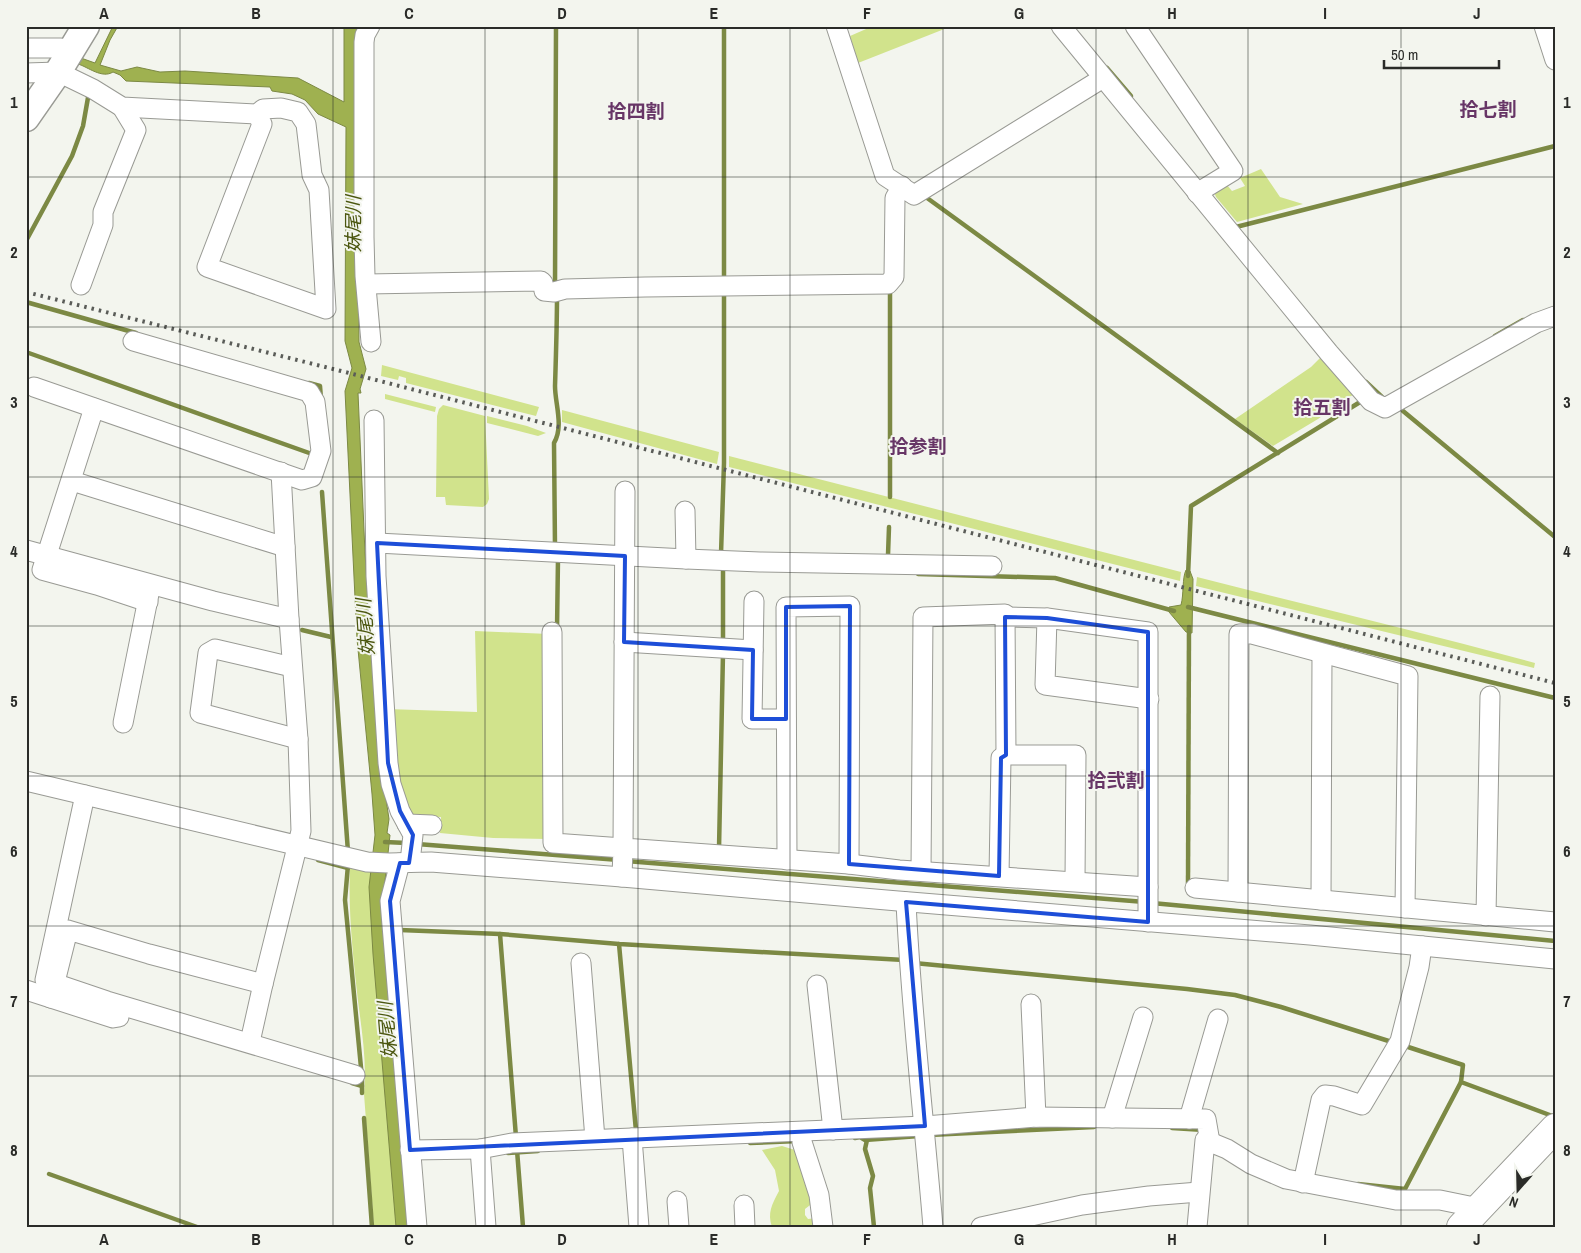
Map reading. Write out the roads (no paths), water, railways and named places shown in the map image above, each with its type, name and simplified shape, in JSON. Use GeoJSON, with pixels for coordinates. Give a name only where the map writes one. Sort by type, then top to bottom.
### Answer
{"type":"FeatureCollection","features":[{"type":"Feature","properties":{"kind":"main road"},"geometry":{"type":"LineString","coordinates":[[26,118],[86,26]]}},
{"type":"Feature","properties":{"kind":"main road"},"geometry":{"type":"LineString","coordinates":[[1470,1217],[1555,1128]]}},
{"type":"Feature","properties":{"kind":"street"},"geometry":{"type":"LineString","coordinates":[[370,26],[365,35],[364,42],[364,227],[371,342]]}},
{"type":"Feature","properties":{"kind":"street"},"geometry":{"type":"LineString","coordinates":[[836,26],[885,176],[904,185]]}},
{"type":"Feature","properties":{"kind":"street"},"geometry":{"type":"LineString","coordinates":[[1060,26],[1202,190],[1329,353],[1368,398],[1385,408],[1536,323],[1555,316]]}},
{"type":"Feature","properties":{"kind":"street"},"geometry":{"type":"LineString","coordinates":[[1135,26],[1233,171],[1202,190]]}},
{"type":"Feature","properties":{"kind":"street"},"geometry":{"type":"LineString","coordinates":[[1544,26],[1555,60]]}},
{"type":"Feature","properties":{"kind":"street"},"geometry":{"type":"LineString","coordinates":[[26,48],[62,48],[66,59],[88,86],[122,107],[136,130],[103,212],[103,225],[81,285]]}},
{"type":"Feature","properties":{"kind":"street"},"geometry":{"type":"LineString","coordinates":[[26,73],[66,59]]}},
{"type":"Feature","properties":{"kind":"street"},"geometry":{"type":"LineString","coordinates":[[367,284],[540,281],[550,290],[888,284],[894,277],[895,198],[904,185],[1104,78]]}},
{"type":"Feature","properties":{"kind":"street"},"geometry":{"type":"LineString","coordinates":[[122,107],[257,114],[263,109],[281,108],[298,112],[306,124],[312,175],[319,190],[326,308],[206,267],[262,124],[257,114]]}},
{"type":"Feature","properties":{"kind":"street"},"geometry":{"type":"LineString","coordinates":[[34,387],[302,480],[312,477],[321,451],[315,402],[309,392],[215,363],[133,341]]}},
{"type":"Feature","properties":{"kind":"street"},"geometry":{"type":"LineString","coordinates":[[94,408],[42,570],[97,585],[289,620]]}},
{"type":"Feature","properties":{"kind":"street"},"geometry":{"type":"LineString","coordinates":[[374,420],[376,576],[388,763],[391,784],[400,811],[410,830]]}},
{"type":"Feature","properties":{"kind":"street"},"geometry":{"type":"LineString","coordinates":[[250,1042],[301,831],[298,739],[281,472]]}},
{"type":"Feature","properties":{"kind":"street"},"geometry":{"type":"LineString","coordinates":[[72,481],[285,548]]}},
{"type":"Feature","properties":{"kind":"street"},"geometry":{"type":"LineString","coordinates":[[623,862],[625,491]]}},
{"type":"Feature","properties":{"kind":"street"},"geometry":{"type":"LineString","coordinates":[[685,511],[686,559]]}},
{"type":"Feature","properties":{"kind":"street"},"geometry":{"type":"LineString","coordinates":[[376,544],[686,559],[992,566]]}},
{"type":"Feature","properties":{"kind":"street"},"geometry":{"type":"LineString","coordinates":[[26,550],[46,561]]}},
{"type":"Feature","properties":{"kind":"street"},"geometry":{"type":"LineString","coordinates":[[123,723],[149,593]]}},
{"type":"Feature","properties":{"kind":"street"},"geometry":{"type":"LineString","coordinates":[[754,601],[752,719],[786,719]]}},
{"type":"Feature","properties":{"kind":"street"},"geometry":{"type":"LineString","coordinates":[[787,860],[786,608],[850,606],[849,864]]}},
{"type":"Feature","properties":{"kind":"street"},"geometry":{"type":"LineString","coordinates":[[921,871],[923,617],[1005,614],[1006,755]]}},
{"type":"Feature","properties":{"kind":"street"},"geometry":{"type":"LineString","coordinates":[[1004,618],[1047,618],[1148,632],[1148,904]]}},
{"type":"Feature","properties":{"kind":"street"},"geometry":{"type":"LineString","coordinates":[[1047,618],[1045,685],[1149,699]]}},
{"type":"Feature","properties":{"kind":"street"},"geometry":{"type":"LineString","coordinates":[[552,632],[553,843],[623,862],[901,899],[1148,904]]}},
{"type":"Feature","properties":{"kind":"street"},"geometry":{"type":"LineString","coordinates":[[1238,892],[1240,634],[1252,634],[1408,676],[1405,908]]}},
{"type":"Feature","properties":{"kind":"street"},"geometry":{"type":"LineString","coordinates":[[624,642],[753,650]]}},
{"type":"Feature","properties":{"kind":"street"},"geometry":{"type":"LineString","coordinates":[[292,667],[215,649],[208,653],[200,713],[298,739]]}},
{"type":"Feature","properties":{"kind":"street"},"geometry":{"type":"LineString","coordinates":[[1321,900],[1322,654]]}},
{"type":"Feature","properties":{"kind":"street"},"geometry":{"type":"LineString","coordinates":[[1486,916],[1490,696]]}},
{"type":"Feature","properties":{"kind":"street"},"geometry":{"type":"LineString","coordinates":[[999,876],[1001,758],[1006,755],[1076,755],[1075,881]]}},
{"type":"Feature","properties":{"kind":"street"},"geometry":{"type":"LineString","coordinates":[[26,780],[296,850],[353,859],[431,862],[787,860],[849,864],[899,873],[921,871],[1075,881],[1148,904],[1310,935],[1555,960]]}},
{"type":"Feature","properties":{"kind":"street"},"geometry":{"type":"LineString","coordinates":[[44,989],[85,795]]}},
{"type":"Feature","properties":{"kind":"street"},"geometry":{"type":"LineString","coordinates":[[410,830],[432,825]]}},
{"type":"Feature","properties":{"kind":"street"},"geometry":{"type":"LineString","coordinates":[[410,830],[396,861],[390,901],[417,1227]]}},
{"type":"Feature","properties":{"kind":"street"},"geometry":{"type":"LineString","coordinates":[[899,873],[934,1227]]}},
{"type":"Feature","properties":{"kind":"street"},"geometry":{"type":"LineString","coordinates":[[1195,888],[1555,922]]}},
{"type":"Feature","properties":{"kind":"street"},"geometry":{"type":"LineString","coordinates":[[44,989],[68,930],[149,954],[263,984]]}},
{"type":"Feature","properties":{"kind":"street"},"geometry":{"type":"LineString","coordinates":[[1304,1178],[1321,1100],[1325,1095],[1362,1104],[1399,1044],[1419,967],[1422,946]]}},
{"type":"Feature","properties":{"kind":"street"},"geometry":{"type":"LineString","coordinates":[[581,963],[595,1139]]}},
{"type":"Feature","properties":{"kind":"street"},"geometry":{"type":"LineString","coordinates":[[817,985],[833,1130]]}},
{"type":"Feature","properties":{"kind":"street"},"geometry":{"type":"LineString","coordinates":[[44,989],[107,1010],[250,1042],[356,1075]]}},
{"type":"Feature","properties":{"kind":"street"},"geometry":{"type":"LineString","coordinates":[[1031,1004],[1036,1117]]}},
{"type":"Feature","properties":{"kind":"street"},"geometry":{"type":"LineString","coordinates":[[1112,1118],[1143,1018]]}},
{"type":"Feature","properties":{"kind":"street"},"geometry":{"type":"LineString","coordinates":[[1189,1119],[1218,1019]]}},
{"type":"Feature","properties":{"kind":"street"},"geometry":{"type":"LineString","coordinates":[[410,1150],[480,1148],[517,1143],[595,1139],[632,1143],[802,1137],[833,1130],[926,1132],[1036,1117],[1206,1119],[1209,1135],[1227,1149],[1251,1164],[1286,1179],[1304,1178],[1396,1200],[1440,1200],[1470,1217]]}},
{"type":"Feature","properties":{"kind":"street"},"geometry":{"type":"LineString","coordinates":[[1197,1227],[1205,1140],[1209,1135]]}},
{"type":"Feature","properties":{"kind":"street"},"geometry":{"type":"LineString","coordinates":[[802,1137],[819,1195],[823,1227]]}},
{"type":"Feature","properties":{"kind":"street"},"geometry":{"type":"LineString","coordinates":[[632,1143],[639,1227]]}},
{"type":"Feature","properties":{"kind":"street"},"geometry":{"type":"LineString","coordinates":[[480,1148],[486,1227]]}},
{"type":"Feature","properties":{"kind":"street"},"geometry":{"type":"LineString","coordinates":[[981,1227],[1082,1205],[1149,1196],[1199,1192]]}},
{"type":"Feature","properties":{"kind":"street"},"geometry":{"type":"LineString","coordinates":[[678,1201],[679,1227]]}},
{"type":"Feature","properties":{"kind":"street"},"geometry":{"type":"LineString","coordinates":[[744,1205],[745,1227]]}},
{"type":"Feature","properties":{"kind":"water","name":"妹尾川"},"geometry":{"type":"Polygon","coordinates":[[[113,26],[118,26],[100,65],[121,71],[137,67],[160,72],[185,71],[298,78],[344,102],[344,26],[357,26],[359,342],[366,369],[360,389],[361,393],[358,393],[365,553],[370,631],[384,786],[389,819],[387,833],[390,835],[383,899],[410,1227],[396,1227],[369,887],[375,835],[357,639],[345,391],[352,368],[345,341],[346,127],[318,114],[305,100],[292,94],[272,91],[270,87],[126,81],[120,75],[113,72],[104,74],[78,64],[78,57],[95,63],[113,26]]]}},
{"type":"Feature","properties":{"kind":"water"},"geometry":{"type":"Polygon","coordinates":[[[1186,570],[1190,571],[1193,579],[1192,633],[1186,632],[1169,612],[1169,607],[1181,605],[1186,570]]]}},
{"type":"Feature","properties":{"kind":"waterway"},"geometry":{"type":"LineString","coordinates":[[555,286],[556,26]]}},
{"type":"Feature","properties":{"kind":"waterway"},"geometry":{"type":"LineString","coordinates":[[724,26],[724,280]]}},
{"type":"Feature","properties":{"kind":"waterway"},"geometry":{"type":"LineString","coordinates":[[1107,68],[1131,96]]}},
{"type":"Feature","properties":{"kind":"waterway"},"geometry":{"type":"LineString","coordinates":[[26,241],[72,156],[83,126],[89,92]]}},
{"type":"Feature","properties":{"kind":"waterway"},"geometry":{"type":"LineString","coordinates":[[1236,227],[1555,146]]}},
{"type":"Feature","properties":{"kind":"waterway"},"geometry":{"type":"LineString","coordinates":[[923,195],[1278,453]]}},
{"type":"Feature","properties":{"kind":"waterway"},"geometry":{"type":"LineString","coordinates":[[890,289],[890,497]]}},
{"type":"Feature","properties":{"kind":"waterway"},"geometry":{"type":"LineString","coordinates":[[721,554],[724,463],[724,291]]}},
{"type":"Feature","properties":{"kind":"waterway"},"geometry":{"type":"LineString","coordinates":[[555,547],[554,443],[559,422],[555,386],[557,295]]}},
{"type":"Feature","properties":{"kind":"waterway"},"geometry":{"type":"LineString","coordinates":[[26,302],[136,333]]}},
{"type":"Feature","properties":{"kind":"waterway"},"geometry":{"type":"LineString","coordinates":[[1495,336],[1523,320]]}},
{"type":"Feature","properties":{"kind":"waterway"},"geometry":{"type":"LineString","coordinates":[[26,352],[312,454]]}},
{"type":"Feature","properties":{"kind":"waterway"},"geometry":{"type":"LineString","coordinates":[[1366,382],[1382,397]]}},
{"type":"Feature","properties":{"kind":"waterway"},"geometry":{"type":"LineString","coordinates":[[309,383],[320,386],[321,399]]}},
{"type":"Feature","properties":{"kind":"waterway"},"geometry":{"type":"LineString","coordinates":[[1188,576],[1191,506],[1365,399]]}},
{"type":"Feature","properties":{"kind":"waterway"},"geometry":{"type":"LineString","coordinates":[[1403,411],[1555,537]]}},
{"type":"Feature","properties":{"kind":"waterway"},"geometry":{"type":"LineString","coordinates":[[322,492],[348,852]]}},
{"type":"Feature","properties":{"kind":"waterway"},"geometry":{"type":"LineString","coordinates":[[888,555],[889,527]]}},
{"type":"Feature","properties":{"kind":"waterway"},"geometry":{"type":"LineString","coordinates":[[557,630],[558,558]]}},
{"type":"Feature","properties":{"kind":"waterway"},"geometry":{"type":"LineString","coordinates":[[723,568],[723,643]]}},
{"type":"Feature","properties":{"kind":"waterway"},"geometry":{"type":"LineString","coordinates":[[918,574],[1055,578],[1174,611]]}},
{"type":"Feature","properties":{"kind":"waterway"},"geometry":{"type":"LineString","coordinates":[[1188,607],[1555,698]]}},
{"type":"Feature","properties":{"kind":"waterway"},"geometry":{"type":"LineString","coordinates":[[1188,883],[1189,627]]}},
{"type":"Feature","properties":{"kind":"waterway"},"geometry":{"type":"LineString","coordinates":[[302,630],[331,637]]}},
{"type":"Feature","properties":{"kind":"waterway"},"geometry":{"type":"LineString","coordinates":[[719,849],[723,653]]}},
{"type":"Feature","properties":{"kind":"waterway"},"geometry":{"type":"LineString","coordinates":[[385,842],[407,843]]}},
{"type":"Feature","properties":{"kind":"waterway"},"geometry":{"type":"LineString","coordinates":[[417,844],[619,860]]}},
{"type":"Feature","properties":{"kind":"waterway"},"geometry":{"type":"LineString","coordinates":[[318,860],[348,868]]}},
{"type":"Feature","properties":{"kind":"waterway"},"geometry":{"type":"LineString","coordinates":[[626,861],[1145,902]]}},
{"type":"Feature","properties":{"kind":"waterway"},"geometry":{"type":"LineString","coordinates":[[348,865],[345,900],[362,1093]]}},
{"type":"Feature","properties":{"kind":"waterway"},"geometry":{"type":"LineString","coordinates":[[1152,903],[1555,941]]}},
{"type":"Feature","properties":{"kind":"waterway"},"geometry":{"type":"LineString","coordinates":[[400,930],[500,934],[619,944],[904,960]]}},
{"type":"Feature","properties":{"kind":"waterway"},"geometry":{"type":"LineString","coordinates":[[500,934],[516,1137]]}},
{"type":"Feature","properties":{"kind":"waterway"},"geometry":{"type":"LineString","coordinates":[[619,944],[636,1131]]}},
{"type":"Feature","properties":{"kind":"waterway"},"geometry":{"type":"LineString","coordinates":[[914,963],[1235,995],[1281,1007],[1395,1043]]}},
{"type":"Feature","properties":{"kind":"waterway"},"geometry":{"type":"LineString","coordinates":[[1402,1045],[1463,1065],[1461,1082],[1555,1117]]}},
{"type":"Feature","properties":{"kind":"waterway"},"geometry":{"type":"LineString","coordinates":[[1358,1184],[1405,1189],[1461,1082]]}},
{"type":"Feature","properties":{"kind":"waterway"},"geometry":{"type":"LineString","coordinates":[[352,1083],[362,1086]]}},
{"type":"Feature","properties":{"kind":"waterway"},"geometry":{"type":"LineString","coordinates":[[364,1118],[372,1227]]}},
{"type":"Feature","properties":{"kind":"waterway"},"geometry":{"type":"LineString","coordinates":[[929,1135],[1094,1127]]}},
{"type":"Feature","properties":{"kind":"waterway"},"geometry":{"type":"LineString","coordinates":[[1172,1128],[1204,1130]]}},
{"type":"Feature","properties":{"kind":"waterway"},"geometry":{"type":"LineString","coordinates":[[855,1138],[860,1137],[865,1140],[919,1136]]}},
{"type":"Feature","properties":{"kind":"waterway"},"geometry":{"type":"LineString","coordinates":[[867,1140],[865,1149],[873,1176],[870,1188],[874,1227]]}},
{"type":"Feature","properties":{"kind":"waterway"},"geometry":{"type":"LineString","coordinates":[[750,1143],[798,1141]]}},
{"type":"Feature","properties":{"kind":"waterway"},"geometry":{"type":"LineString","coordinates":[[517,1150],[523,1227]]}},
{"type":"Feature","properties":{"kind":"waterway"},"geometry":{"type":"LineString","coordinates":[[508,1153],[538,1151]]}},
{"type":"Feature","properties":{"kind":"waterway"},"geometry":{"type":"LineString","coordinates":[[49,1174],[197,1227]]}},
{"type":"Feature","properties":{"kind":"railway"},"geometry":{"type":"LineString","coordinates":[[26,292],[345,372],[1555,683]]}},
{"type":"Feature","properties":{"kind":"district","name":"拾七割"},"geometry":{"type":"Point","coordinates":[1488,109]}},
{"type":"Feature","properties":{"kind":"district","name":"拾四割"},"geometry":{"type":"Point","coordinates":[636,111]}},
{"type":"Feature","properties":{"kind":"district","name":"拾五割"},"geometry":{"type":"Point","coordinates":[1322,407]}},
{"type":"Feature","properties":{"kind":"district","name":"拾参割"},"geometry":{"type":"Point","coordinates":[918,446]}},
{"type":"Feature","properties":{"kind":"district","name":"拾弐割"},"geometry":{"type":"Point","coordinates":[1116,780]}}]}
